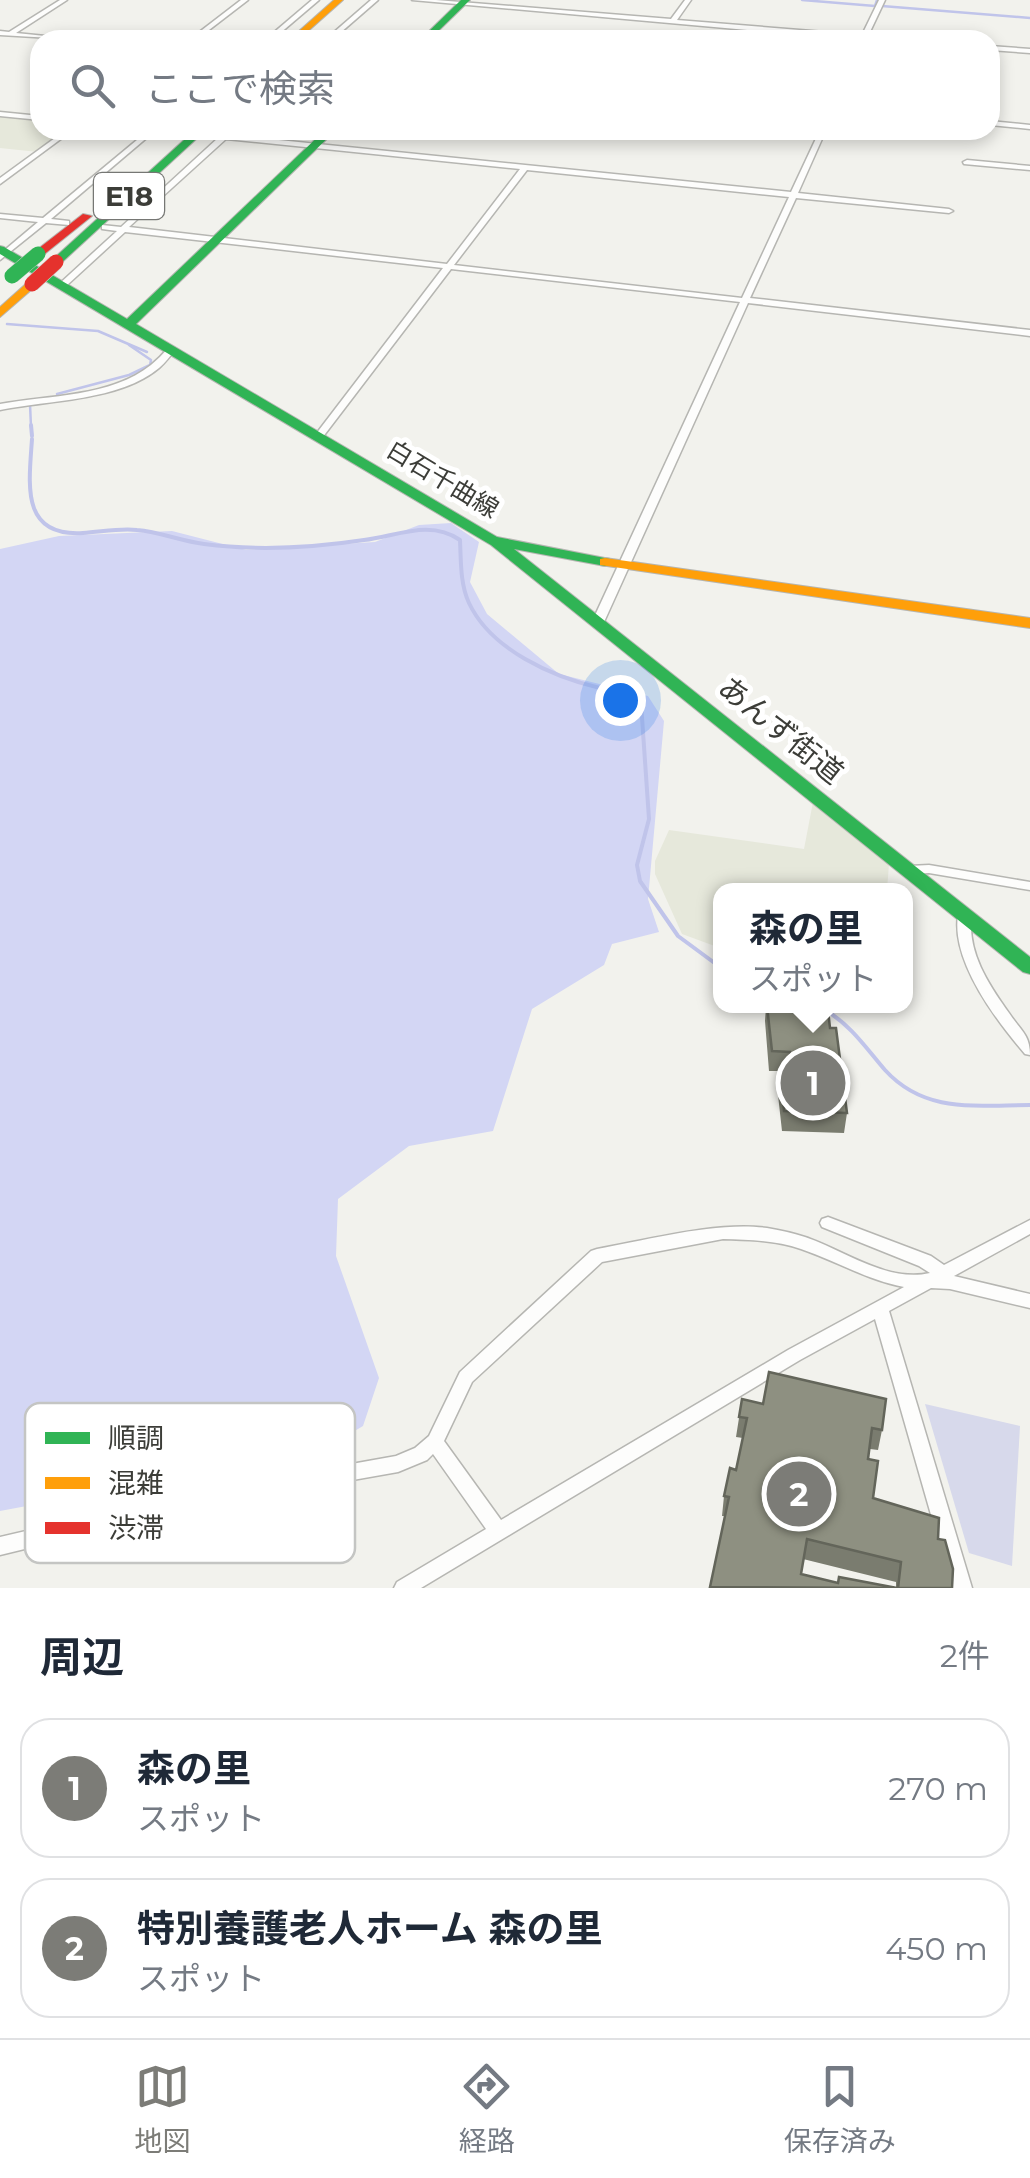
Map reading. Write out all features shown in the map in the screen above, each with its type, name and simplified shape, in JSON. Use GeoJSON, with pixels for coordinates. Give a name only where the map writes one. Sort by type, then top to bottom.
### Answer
{"type":"FeatureCollection","features":[{"type":"Feature","properties":{"kind":"main road"},"geometry":{"type":"LineString","coordinates":[[304,30],[339,0]]}},
{"type":"Feature","properties":{"kind":"main road"},"geometry":{"type":"LineString","coordinates":[[316,30],[350,0]]}},
{"type":"Feature","properties":{"kind":"main road"},"geometry":{"type":"LineString","coordinates":[[435,30],[464,2]]}},
{"type":"Feature","properties":{"kind":"main road","name":"E18"},"geometry":{"type":"LineString","coordinates":[[0,313],[8,268],[47,258],[201,140]]}},
{"type":"Feature","properties":{"kind":"main road"},"geometry":{"type":"LineString","coordinates":[[129,324],[320,140]]}},
{"type":"Feature","properties":{"kind":"main road","name":"白石千曲線"},"geometry":{"type":"LineString","coordinates":[[8,268],[62,285],[493,540],[625,564],[1030,623]]}},
{"type":"Feature","properties":{"kind":"main road","name":"あんず街道"},"geometry":{"type":"LineString","coordinates":[[493,540],[1030,967]]}},
{"type":"Feature","properties":{"kind":"street"},"geometry":{"type":"LineString","coordinates":[[10,34],[64,0]]}},
{"type":"Feature","properties":{"kind":"street"},"geometry":{"type":"LineString","coordinates":[[205,30],[245,0]]}},
{"type":"Feature","properties":{"kind":"street"},"geometry":{"type":"LineString","coordinates":[[280,30],[316,0]]}},
{"type":"Feature","properties":{"kind":"street"},"geometry":{"type":"LineString","coordinates":[[340,30],[374,0]]}},
{"type":"Feature","properties":{"kind":"street"},"geometry":{"type":"LineString","coordinates":[[415,0],[763,30]]}},
{"type":"Feature","properties":{"kind":"street"},"geometry":{"type":"LineString","coordinates":[[673,22],[688,0]]}},
{"type":"Feature","properties":{"kind":"street"},"geometry":{"type":"LineString","coordinates":[[868,30],[882,0]]}},
{"type":"Feature","properties":{"kind":"street"},"geometry":{"type":"LineString","coordinates":[[0,36],[30,36]]}},
{"type":"Feature","properties":{"kind":"street"},"geometry":{"type":"LineString","coordinates":[[1000,49],[1030,51]]}},
{"type":"Feature","properties":{"kind":"street"},"geometry":{"type":"LineString","coordinates":[[0,114],[30,117]]}},
{"type":"Feature","properties":{"kind":"street"},"geometry":{"type":"LineString","coordinates":[[1000,124],[1030,127]]}},
{"type":"Feature","properties":{"kind":"street"},"geometry":{"type":"LineString","coordinates":[[0,182],[57,140]]}},
{"type":"Feature","properties":{"kind":"street"},"geometry":{"type":"LineString","coordinates":[[8,268],[48,221],[144,140]]}},
{"type":"Feature","properties":{"kind":"street"},"geometry":{"type":"LineString","coordinates":[[62,285],[121,230],[204,140]]}},
{"type":"Feature","properties":{"kind":"street"},"geometry":{"type":"LineString","coordinates":[[336,140],[525,167],[948,210]]}},
{"type":"Feature","properties":{"kind":"street"},"geometry":{"type":"LineString","coordinates":[[598,622],[818,140]]}},
{"type":"Feature","properties":{"kind":"street"},"geometry":{"type":"LineString","coordinates":[[967,162],[1030,168]]}},
{"type":"Feature","properties":{"kind":"street"},"geometry":{"type":"LineString","coordinates":[[319,436],[525,167]]}},
{"type":"Feature","properties":{"kind":"street"},"geometry":{"type":"LineString","coordinates":[[0,216],[66,223]]}},
{"type":"Feature","properties":{"kind":"street"},"geometry":{"type":"LineString","coordinates":[[104,227],[1030,333]]}},
{"type":"Feature","properties":{"kind":"street"},"geometry":{"type":"LineString","coordinates":[[0,407],[128,382],[152,372],[171,350]]}},
{"type":"Feature","properties":{"kind":"street"},"geometry":{"type":"LineString","coordinates":[[909,870],[929,869],[1030,886]]}},
{"type":"Feature","properties":{"kind":"street"},"geometry":{"type":"LineString","coordinates":[[964,916],[962,928],[977,971],[1013,1032],[1030,1050]]}},
{"type":"Feature","properties":{"kind":"street"},"geometry":{"type":"LineString","coordinates":[[828,1223],[925,1260],[940,1278]]}},
{"type":"Feature","properties":{"kind":"street"},"geometry":{"type":"LineString","coordinates":[[412,1585],[497,1530],[1030,1226]]}},
{"type":"Feature","properties":{"kind":"street"},"geometry":{"type":"LineString","coordinates":[[355,1471],[398,1464],[422,1454],[435,1442],[466,1377],[586,1262],[597,1256],[723,1233],[765,1234],[801,1242],[882,1276],[940,1278],[1030,1301]]}},
{"type":"Feature","properties":{"kind":"street"},"geometry":{"type":"LineString","coordinates":[[880,1309],[962,1588]]}},
{"type":"Feature","properties":{"kind":"street"},"geometry":{"type":"LineString","coordinates":[[435,1442],[497,1530]]}},
{"type":"Feature","properties":{"kind":"street"},"geometry":{"type":"LineString","coordinates":[[0,1546],[25,1540]]}},
{"type":"Feature","properties":{"kind":"shaded area"},"geometry":{"type":"Polygon","coordinates":[[[0,115],[30,119],[30,140],[54,140],[38,152],[0,148],[0,115]]]}},
{"type":"Feature","properties":{"kind":"shaded area"},"geometry":{"type":"Polygon","coordinates":[[[451,523],[479,542],[470,582],[487,614],[559,674],[648,696],[664,721],[648,899],[659,932],[612,944],[604,965],[532,1009],[493,1131],[409,1146],[338,1199],[336,1256],[379,1378],[363,1426],[355,1431],[355,1403],[25,1403],[25,1506],[0,1511],[0,549],[59,536],[172,531],[246,550],[375,542],[419,525],[451,523]]]}},
{"type":"Feature","properties":{"kind":"shaded area"},"geometry":{"type":"Polygon","coordinates":[[[813,802],[889,864],[888,883],[713,883],[713,945],[682,934],[655,874],[655,861],[669,830],[804,849],[813,802]]]}},
{"type":"Feature","properties":{"kind":"shaded area"},"geometry":{"type":"Polygon","coordinates":[[[925,1404],[1020,1426],[1012,1566],[969,1553],[925,1404]]]}},
{"type":"Feature","properties":{"kind":"building"},"geometry":{"type":"Polygon","coordinates":[[[768,1013],[828,1013],[830,1028],[836,1028],[847,1113],[784,1111],[781,1075],[793,1075],[790,1052],[772,1051],[768,1013]]]}},
{"type":"Feature","properties":{"kind":"building"},"geometry":{"type":"Polygon","coordinates":[[[769,1372],[886,1399],[882,1430],[872,1428],[868,1459],[878,1461],[873,1498],[939,1518],[938,1539],[945,1540],[953,1569],[952,1588],[898,1588],[901,1562],[807,1539],[801,1574],[838,1583],[839,1577],[897,1588],[710,1587],[729,1497],[724,1496],[730,1468],[736,1470],[747,1418],[739,1417],[742,1399],[763,1404],[769,1372]]]}},
{"type":"Feature","properties":{"kind":"waterway"},"geometry":{"type":"LineString","coordinates":[[802,0],[875,6],[877,0]]}},
{"type":"Feature","properties":{"kind":"waterway"},"geometry":{"type":"LineString","coordinates":[[882,6],[1030,18]]}},
{"type":"Feature","properties":{"kind":"waterway"},"geometry":{"type":"LineString","coordinates":[[7,324],[98,331],[147,352]]}},
{"type":"Feature","properties":{"kind":"waterway"},"geometry":{"type":"LineString","coordinates":[[57,394],[129,375],[150,365],[151,360],[129,345]]}},
{"type":"Feature","properties":{"kind":"waterway"},"geometry":{"type":"LineString","coordinates":[[30,404],[31,427]]}},
{"type":"Feature","properties":{"kind":"waterway"},"geometry":{"type":"LineString","coordinates":[[31,425],[32,436]]}},
{"type":"Feature","properties":{"kind":"waterway"},"geometry":{"type":"LineString","coordinates":[[32,439],[33,504],[38,517],[63,532],[137,530],[204,544],[264,548],[344,543],[425,530],[449,534],[460,540],[466,596],[492,635],[544,669],[600,688]]}},
{"type":"Feature","properties":{"kind":"waterway"},"geometry":{"type":"LineString","coordinates":[[611,689],[631,693],[641,703],[649,819],[637,865],[640,881],[678,936],[713,962]]}},
{"type":"Feature","properties":{"kind":"waterway"},"geometry":{"type":"LineString","coordinates":[[830,1013],[900,1084],[917,1094],[971,1106],[1030,1105]]}},
{"type":"Feature","properties":{"kind":"traffic: fast"},"geometry":{"type":"LineString","coordinates":[[434,30],[466,0]]}},
{"type":"Feature","properties":{"kind":"traffic: fast"},"geometry":{"type":"LineString","coordinates":[[56,262],[190,140]]}},
{"type":"Feature","properties":{"kind":"traffic: fast"},"geometry":{"type":"LineString","coordinates":[[129,324],[321,140]]}},
{"type":"Feature","properties":{"kind":"traffic: fast"},"geometry":{"type":"LineString","coordinates":[[0,249],[493,541],[605,562]]}},
{"type":"Feature","properties":{"kind":"traffic: fast"},"geometry":{"type":"LineString","coordinates":[[12,276],[38,254]]}},
{"type":"Feature","properties":{"kind":"traffic: fast"},"geometry":{"type":"LineString","coordinates":[[498,544],[1030,967]]}},
{"type":"Feature","properties":{"kind":"traffic: slow"},"geometry":{"type":"LineString","coordinates":[[304,30],[339,0]]}},
{"type":"Feature","properties":{"kind":"traffic: slow"},"geometry":{"type":"LineString","coordinates":[[0,313],[32,284]]}},
{"type":"Feature","properties":{"kind":"traffic: slow"},"geometry":{"type":"LineString","coordinates":[[605,562],[1030,623]]}},
{"type":"Feature","properties":{"kind":"traffic: jam"},"geometry":{"type":"LineString","coordinates":[[38,254],[87,216]]}},
{"type":"Feature","properties":{"kind":"traffic: jam"},"geometry":{"type":"LineString","coordinates":[[32,284],[56,262]]}},
{"type":"Feature","properties":{"kind":"place","name":"森の里"},"geometry":{"type":"Point","coordinates":[813,1083]}},
{"type":"Feature","properties":{"kind":"place","name":"特別養護老人ホーム 森の里"},"geometry":{"type":"Point","coordinates":[799,1494]}}]}
